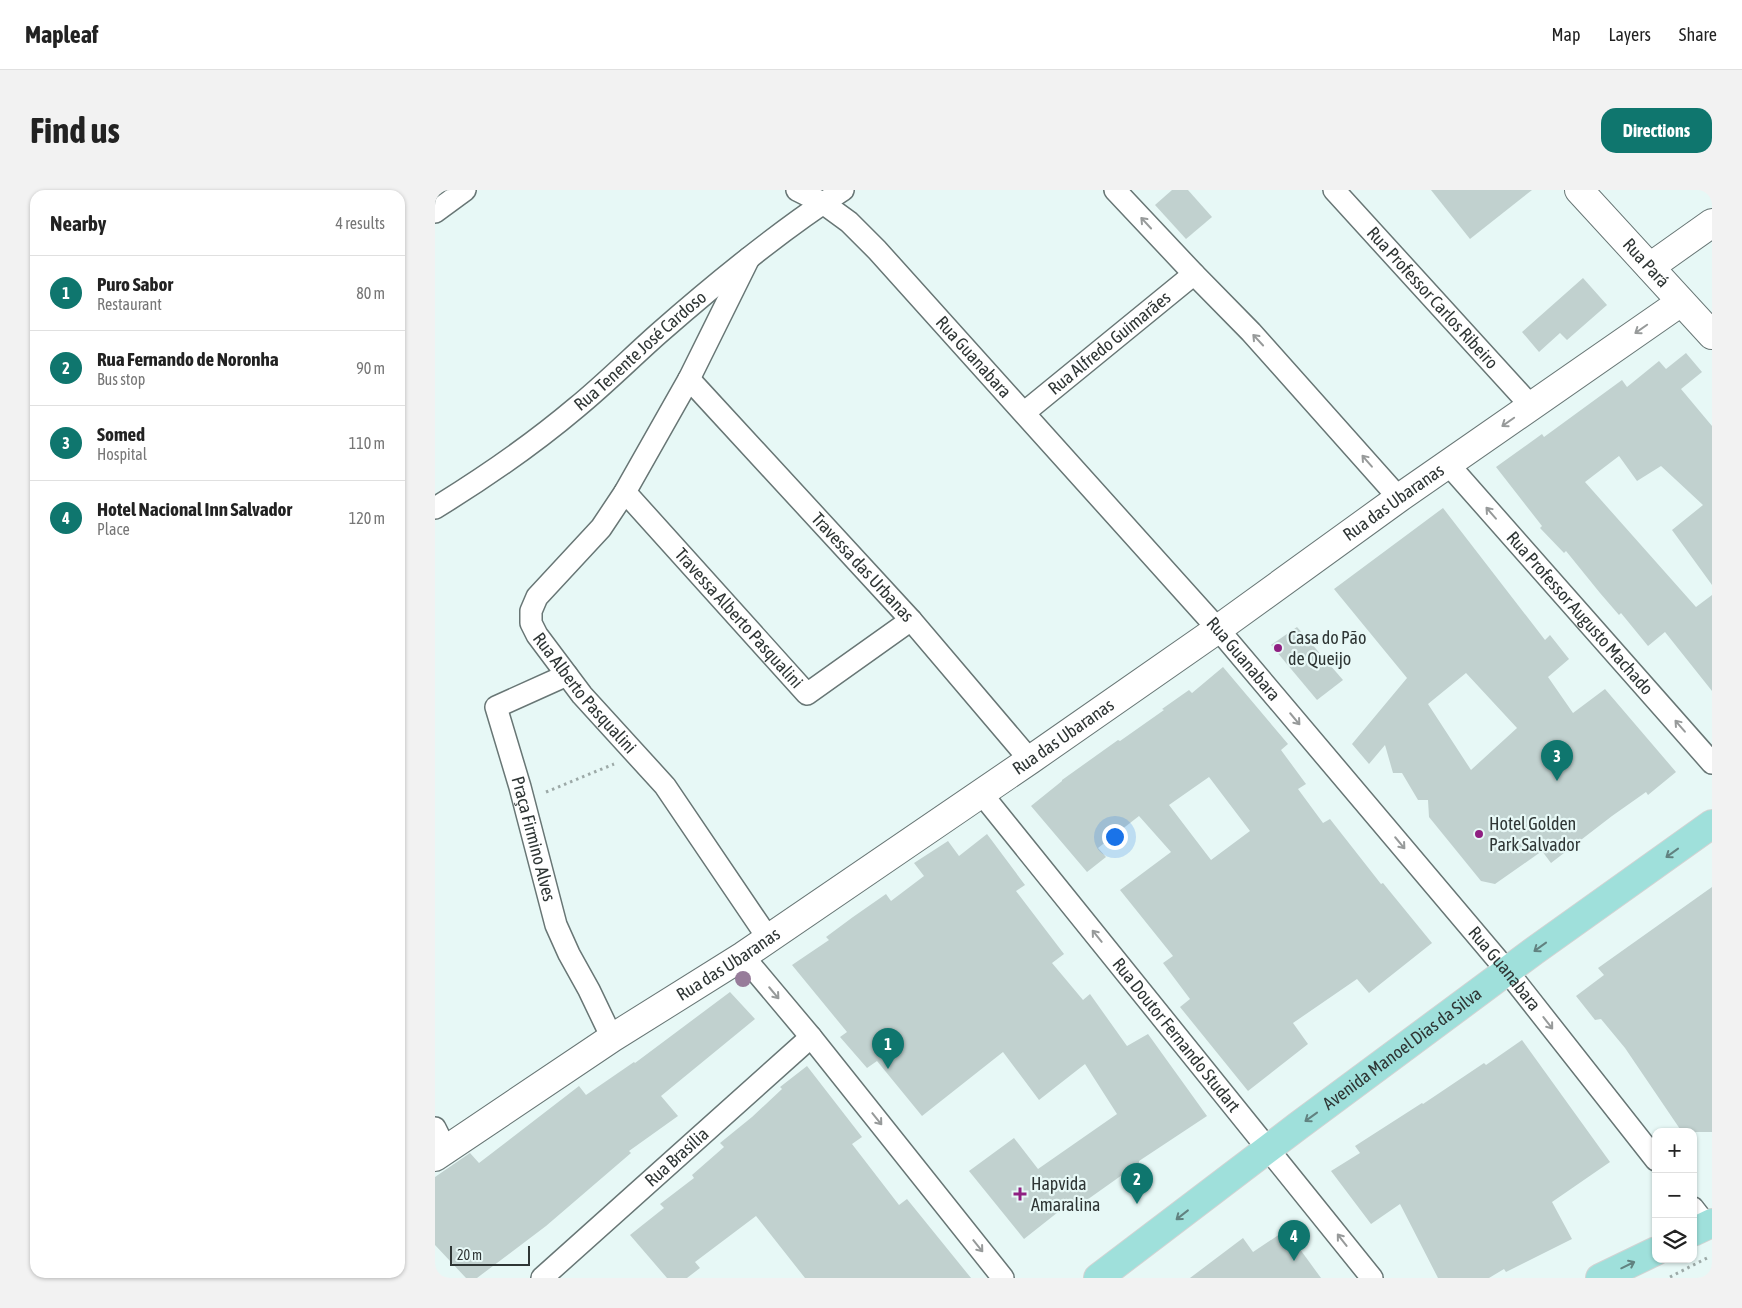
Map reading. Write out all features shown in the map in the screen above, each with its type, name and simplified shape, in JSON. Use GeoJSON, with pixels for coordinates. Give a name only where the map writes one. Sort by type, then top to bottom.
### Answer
{"type":"FeatureCollection","features":[{"type":"Feature","properties":{"kind":"main road","name":"Avenida Manoel Dias da Silva"},"geometry":{"type":"LineString","coordinates":[[1098,1278],[1534,951],[1712,824]]}},
{"type":"Feature","properties":{"kind":"main road"},"geometry":{"type":"LineString","coordinates":[[1600,1278],[1652,1253]]}},
{"type":"Feature","properties":{"kind":"street"},"geometry":{"type":"LineString","coordinates":[[435,212],[465,190]]}},
{"type":"Feature","properties":{"kind":"street","name":"Rua Guanabara"},"geometry":{"type":"LineString","coordinates":[[797,190],[823,203],[849,222],[877,250],[1025,412],[1218,629],[1508,972],[1652,1155]]}},
{"type":"Feature","properties":{"kind":"street","name":"Rua Tenente José Cardoso"},"geometry":{"type":"LineString","coordinates":[[435,508],[489,475],[576,408],[659,333],[749,258],[843,190]]}},
{"type":"Feature","properties":{"kind":"street"},"geometry":{"type":"LineString","coordinates":[[1115,190],[1300,385],[1399,498]]}},
{"type":"Feature","properties":{"kind":"street","name":"Rua Professor Carlos Ribeiro"},"geometry":{"type":"LineString","coordinates":[[1334,190],[1531,406]]}},
{"type":"Feature","properties":{"kind":"street","name":"Rua Pará"},"geometry":{"type":"LineString","coordinates":[[1579,190],[1712,335]]}},
{"type":"Feature","properties":{"kind":"street"},"geometry":{"type":"LineString","coordinates":[[1650,267],[1712,223]]}},
{"type":"Feature","properties":{"kind":"street","name":"Rua Alberto Pasqualini"},"geometry":{"type":"LineString","coordinates":[[749,258],[689,379],[625,492],[601,528],[537,597],[531,611],[531,623],[537,635],[582,694],[665,786],[768,938]]}},
{"type":"Feature","properties":{"kind":"street","name":"Rua Alfredo Guimarães"},"geometry":{"type":"LineString","coordinates":[[1025,412],[1193,274]]}},
{"type":"Feature","properties":{"kind":"street","name":"Rua das Ubaranas"},"geometry":{"type":"LineString","coordinates":[[439,1145],[743,956],[1218,629],[1399,498],[1681,302]]}},
{"type":"Feature","properties":{"kind":"street","name":"Travessa das Urbanas"},"geometry":{"type":"LineString","coordinates":[[689,379],[911,620],[1030,760]]}},
{"type":"Feature","properties":{"kind":"street","name":"Rua Professor Augusto Machado"},"geometry":{"type":"LineString","coordinates":[[1448,464],[1712,763]]}},
{"type":"Feature","properties":{"kind":"street","name":"Travessa Alberto Pasqualini"},"geometry":{"type":"LineString","coordinates":[[625,492],[807,694],[911,620]]}},
{"type":"Feature","properties":{"kind":"street","name":"Praça Firmino Alves"},"geometry":{"type":"LineString","coordinates":[[567,675],[496,707],[524,801],[557,925],[569,954],[612,1038]]}},
{"type":"Feature","properties":{"kind":"street","name":"Rua Doutor Fernando Studart"},"geometry":{"type":"LineString","coordinates":[[981,793],[1372,1278]]}},
{"type":"Feature","properties":{"kind":"street"},"geometry":{"type":"LineString","coordinates":[[743,956],[811,1037],[1003,1278]]}},
{"type":"Feature","properties":{"kind":"street","name":"Rua Brasília"},"geometry":{"type":"LineString","coordinates":[[542,1278],[811,1037]]}},
{"type":"Feature","properties":{"kind":"path"},"geometry":{"type":"LineString","coordinates":[[524,801],[635,754]]}},
{"type":"Feature","properties":{"kind":"path"},"geometry":{"type":"LineString","coordinates":[[1667,1278],[1712,1256]]}},
{"type":"Feature","properties":{"kind":"building"},"geometry":{"type":"Polygon","coordinates":[[[1172,190],[1188,190],[1212,217],[1186,239],[1155,205],[1172,190]]]}},
{"type":"Feature","properties":{"kind":"building"},"geometry":{"type":"Polygon","coordinates":[[[1431,190],[1532,190],[1470,239],[1431,190]]]}},
{"type":"Feature","properties":{"kind":"building"},"geometry":{"type":"Polygon","coordinates":[[[1583,278],[1607,305],[1567,340],[1560,333],[1539,352],[1522,332],[1583,278]]]}},
{"type":"Feature","properties":{"kind":"building"},"geometry":{"type":"Polygon","coordinates":[[[1686,353],[1702,372],[1681,389],[1712,426],[1712,585],[1672,530],[1703,505],[1661,466],[1637,481],[1619,456],[1585,482],[1696,607],[1712,595],[1712,691],[1665,632],[1648,646],[1621,613],[1619,615],[1600,593],[1566,551],[1564,553],[1540,528],[1542,526],[1496,467],[1542,434],[1544,437],[1622,380],[1627,387],[1659,361],[1666,369],[1686,353]]]}},
{"type":"Feature","properties":{"kind":"building"},"geometry":{"type":"Polygon","coordinates":[[[1443,508],[1545,640],[1550,635],[1569,659],[1548,677],[1573,713],[1605,689],[1676,772],[1648,795],[1646,792],[1551,863],[1542,851],[1495,884],[1481,881],[1429,817],[1428,800],[1418,800],[1402,773],[1393,773],[1385,745],[1369,764],[1352,744],[1407,678],[1334,589],[1443,508]],[[1466,673],[1428,704],[1471,770],[1517,728],[1466,673]]]}},
{"type":"Feature","properties":{"kind":"building"},"geometry":{"type":"Polygon","coordinates":[[[1297,627],[1343,680],[1317,700],[1271,645],[1297,627]]]}},
{"type":"Feature","properties":{"kind":"building"},"geometry":{"type":"Polygon","coordinates":[[[1223,667],[1288,744],[1281,750],[1306,784],[1298,789],[1323,823],[1330,819],[1381,884],[1383,883],[1432,943],[1369,993],[1357,979],[1293,1023],[1308,1044],[1248,1091],[1180,1007],[1190,999],[1163,963],[1173,956],[1120,890],[1171,852],[1139,816],[1098,848],[1106,857],[1087,872],[1031,806],[1062,780],[1164,710],[1162,709],[1189,690],[1192,693],[1223,667]],[[1209,777],[1169,805],[1211,860],[1250,831],[1209,777]]]}},
{"type":"Feature","properties":{"kind":"building"},"geometry":{"type":"Polygon","coordinates":[[[987,834],[1025,885],[1016,891],[1064,954],[1052,963],[1083,1000],[1090,994],[1127,1046],[1148,1034],[1207,1116],[1139,1161],[1139,1163],[1077,1207],[1072,1201],[1024,1239],[969,1171],[1014,1138],[1038,1169],[1117,1114],[1085,1064],[1039,1100],[1003,1052],[922,1116],[877,1061],[867,1068],[840,1037],[847,1032],[792,965],[829,940],[826,937],[886,894],[891,901],[924,876],[914,863],[948,841],[959,856],[987,834]]]}},
{"type":"Feature","properties":{"kind":"building"},"geometry":{"type":"Polygon","coordinates":[[[1712,887],[1712,1132],[1697,1132],[1697,1128],[1679,1128],[1625,1048],[1601,1019],[1595,1020],[1576,996],[1604,975],[1598,968],[1712,887]]]}},
{"type":"Feature","properties":{"kind":"building"},"geometry":{"type":"Polygon","coordinates":[[[730,992],[755,1019],[661,1096],[678,1116],[629,1151],[631,1153],[546,1226],[477,1278],[466,1278],[435,1245],[435,1177],[470,1153],[479,1163],[579,1086],[586,1095],[635,1063],[730,992]]]}},
{"type":"Feature","properties":{"kind":"building"},"geometry":{"type":"Polygon","coordinates":[[[1522,1040],[1610,1162],[1552,1202],[1572,1239],[1506,1272],[1504,1269],[1489,1278],[1438,1278],[1400,1204],[1371,1224],[1331,1171],[1360,1153],[1355,1146],[1484,1063],[1486,1065],[1522,1040]]]}},
{"type":"Feature","properties":{"kind":"building"},"geometry":{"type":"Polygon","coordinates":[[[807,1066],[862,1137],[852,1144],[899,1205],[907,1199],[971,1278],[805,1278],[756,1216],[695,1262],[700,1268],[687,1278],[667,1278],[630,1235],[664,1208],[660,1204],[694,1178],[692,1175],[724,1147],[720,1143],[782,1089],[780,1087],[807,1066]]]}},
{"type":"Feature","properties":{"kind":"building"},"geometry":{"type":"Polygon","coordinates":[[[1286,1230],[1321,1278],[1190,1278],[1243,1238],[1253,1252],[1286,1230]]]}},
{"type":"Feature","properties":{"kind":"place","name":"Casa do Pão de Queijo"},"geometry":{"type":"Point","coordinates":[1278,648]}},
{"type":"Feature","properties":{"kind":"place","name":"Somed"},"geometry":{"type":"Point","coordinates":[1557,781]}},
{"type":"Feature","properties":{"kind":"place","name":"Hotel Golden Park Salvador"},"geometry":{"type":"Point","coordinates":[1479,834]}},
{"type":"Feature","properties":{"kind":"place","name":"Puro Sabor"},"geometry":{"type":"Point","coordinates":[888,1069]}},
{"type":"Feature","properties":{"kind":"place","name":"Hapvida Amaralina"},"geometry":{"type":"Point","coordinates":[1020,1194]}},
{"type":"Feature","properties":{"kind":"place","name":"Rua Fernando de Noronha"},"geometry":{"type":"Point","coordinates":[1137,1204]}},
{"type":"Feature","properties":{"kind":"place","name":"Hotel Nacional Inn Salvador"},"geometry":{"type":"Point","coordinates":[1294,1261]}}]}
